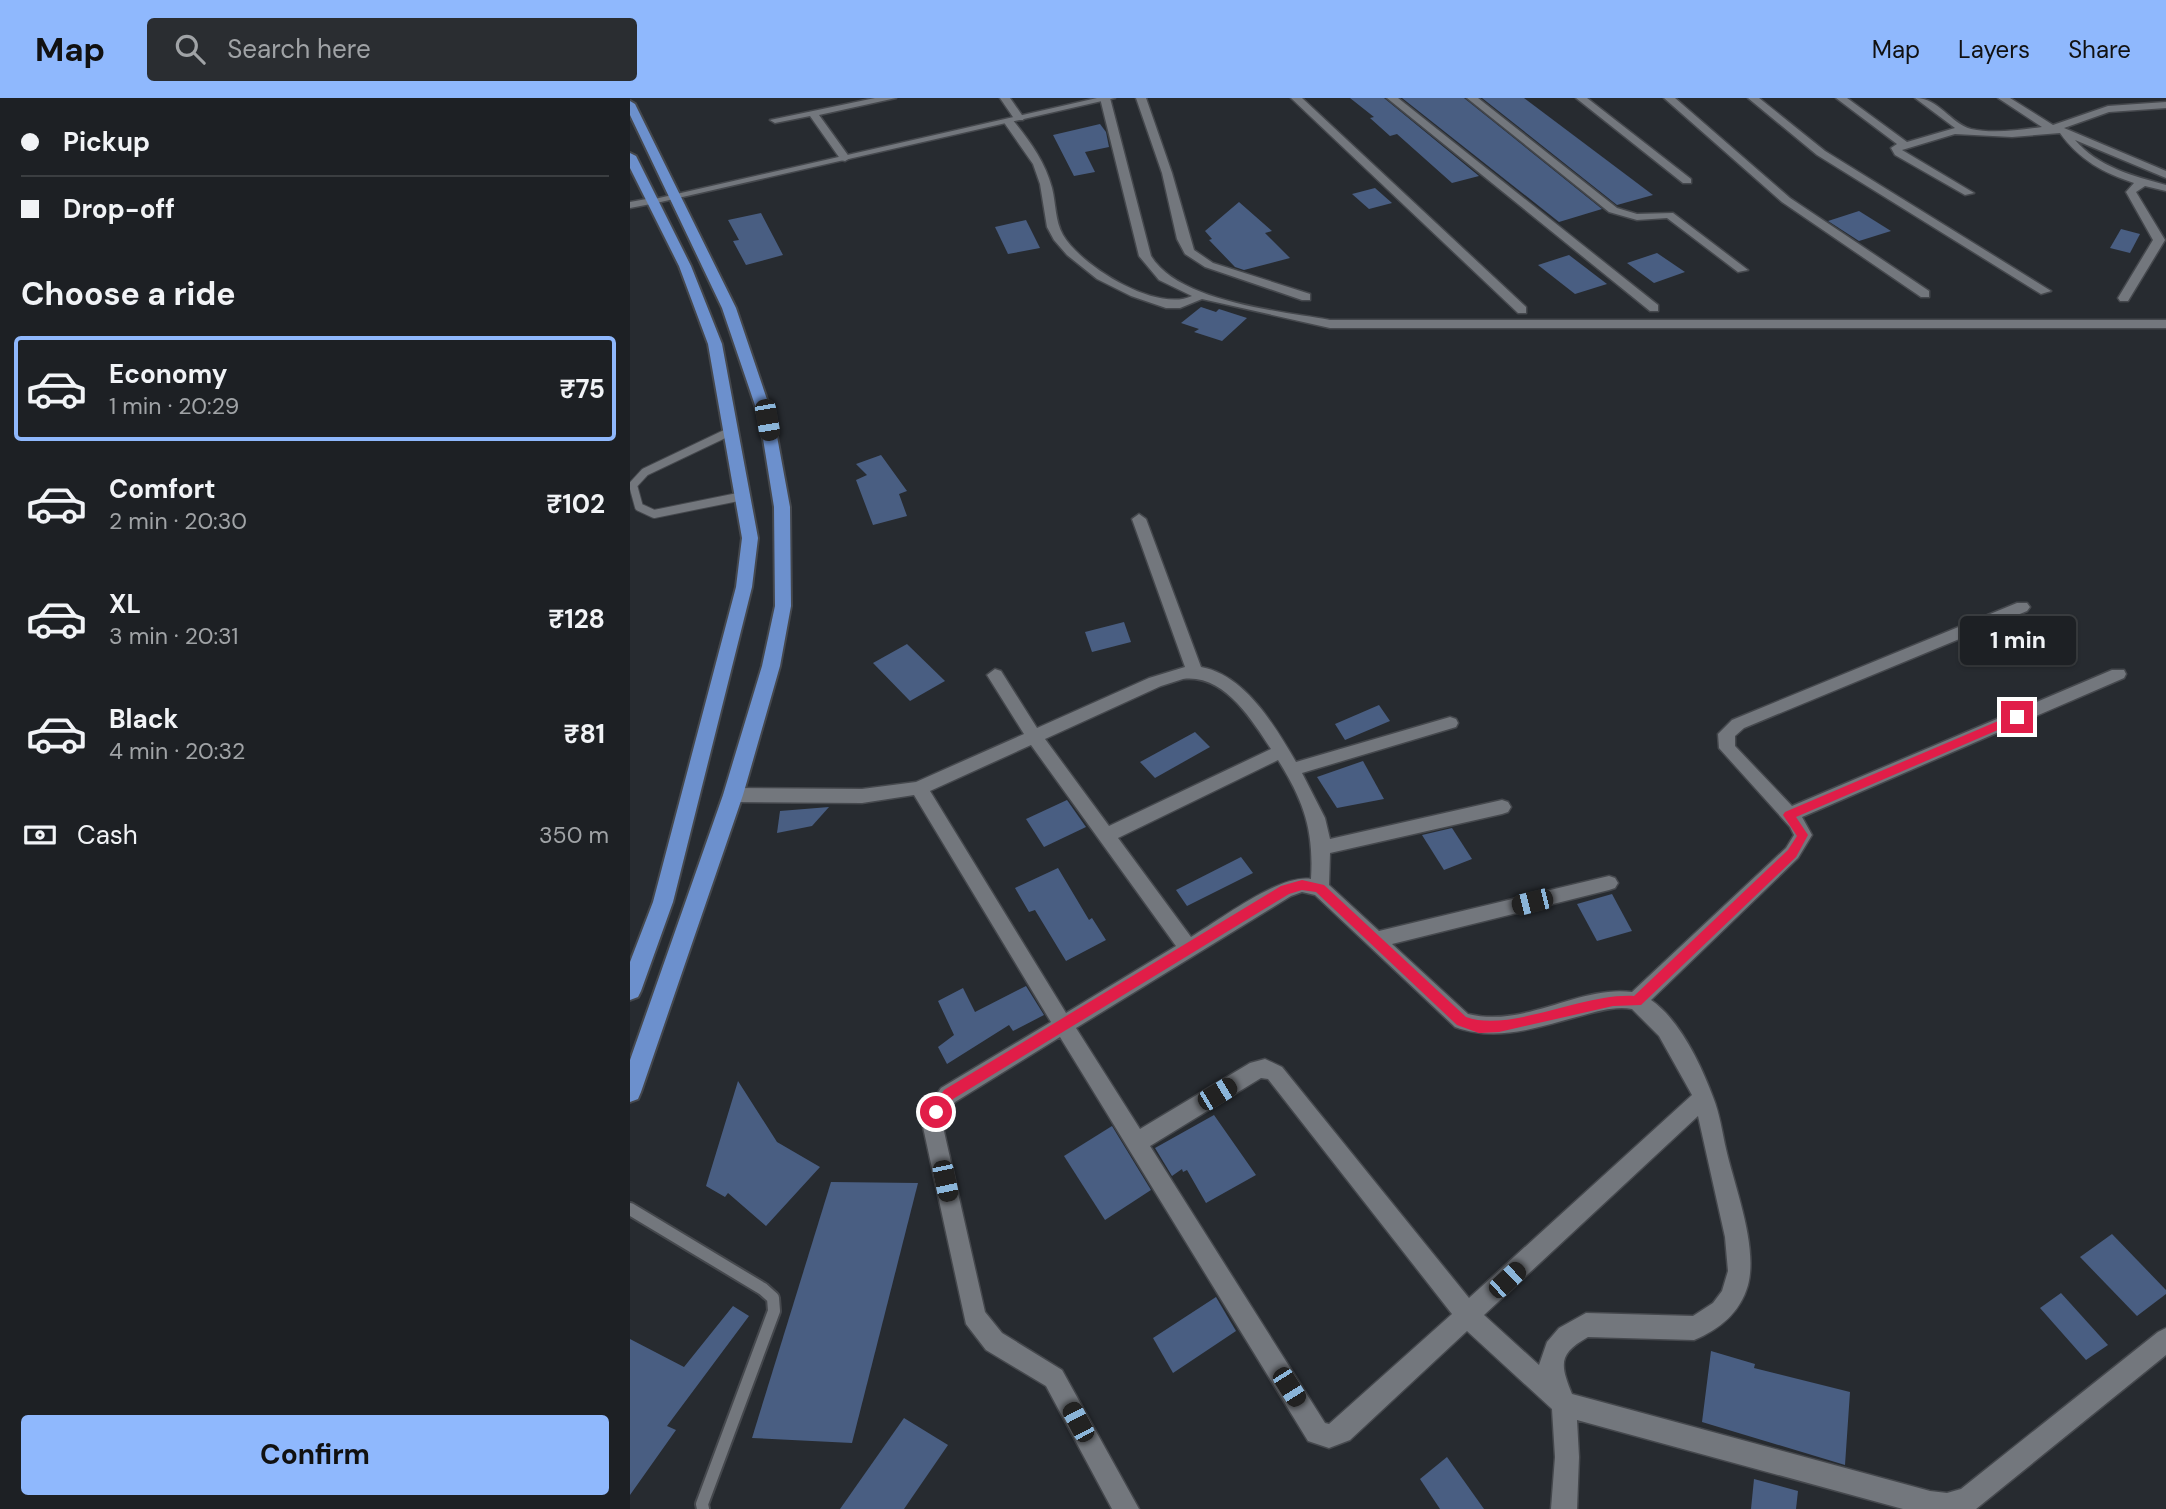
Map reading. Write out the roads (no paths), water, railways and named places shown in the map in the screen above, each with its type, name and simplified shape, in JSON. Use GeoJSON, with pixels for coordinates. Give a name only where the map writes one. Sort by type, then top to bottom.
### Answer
{"type":"FeatureCollection","features":[{"type":"Feature","properties":{"kind":"highway"},"geometry":{"type":"LineString","coordinates":[[630,104],[729,308],[767,420],[782,506],[783,607],[771,666],[733,795],[630,1092]]}},
{"type":"Feature","properties":{"kind":"highway"},"geometry":{"type":"LineString","coordinates":[[630,156],[685,266],[715,344],[750,538],[744,587],[667,889],[630,991]]}},
{"type":"Feature","properties":{"kind":"highway"},"geometry":{"type":"LineString","coordinates":[[750,538],[782,533]]}},
{"type":"Feature","properties":{"kind":"street"},"geometry":{"type":"LineString","coordinates":[[775,120],[891,98]]}},
{"type":"Feature","properties":{"kind":"street"},"geometry":{"type":"LineString","coordinates":[[1005,98],[1013,120],[1042,167],[1053,227],[1069,251],[1102,276],[1167,305],[1186,303],[1201,295]]}},
{"type":"Feature","properties":{"kind":"street"},"geometry":{"type":"LineString","coordinates":[[630,205],[1107,98],[1145,256],[1152,269],[1170,282],[1201,295],[1330,324],[2166,324]]}},
{"type":"Feature","properties":{"kind":"street"},"geometry":{"type":"LineString","coordinates":[[1141,98],[1167,173],[1182,239],[1189,252],[1209,265],[1306,298]]}},
{"type":"Feature","properties":{"kind":"street"},"geometry":{"type":"LineString","coordinates":[[1296,98],[1522,310]]}},
{"type":"Feature","properties":{"kind":"street"},"geometry":{"type":"LineString","coordinates":[[1392,98],[1654,308]]}},
{"type":"Feature","properties":{"kind":"street"},"geometry":{"type":"LineString","coordinates":[[1472,98],[1613,210],[1637,217],[1669,215],[1742,270]]}},
{"type":"Feature","properties":{"kind":"street"},"geometry":{"type":"LineString","coordinates":[[1581,98],[1687,181]]}},
{"type":"Feature","properties":{"kind":"street"},"geometry":{"type":"LineString","coordinates":[[1669,98],[1786,200],[1925,294]]}},
{"type":"Feature","properties":{"kind":"street"},"geometry":{"type":"LineString","coordinates":[[1753,98],[1821,153],[2045,291]]}},
{"type":"Feature","properties":{"kind":"street"},"geometry":{"type":"LineString","coordinates":[[1841,98],[1905,145]]}},
{"type":"Feature","properties":{"kind":"street"},"geometry":{"type":"LineString","coordinates":[[1920,98],[1966,131]]}},
{"type":"Feature","properties":{"kind":"street"},"geometry":{"type":"LineString","coordinates":[[2003,98],[2052,129]]}},
{"type":"Feature","properties":{"kind":"street"},"geometry":{"type":"LineString","coordinates":[[2052,129],[2103,106],[2166,105]]}},
{"type":"Feature","properties":{"kind":"street"},"geometry":{"type":"LineString","coordinates":[[813,113],[845,158]]}},
{"type":"Feature","properties":{"kind":"street"},"geometry":{"type":"LineString","coordinates":[[1969,193],[1896,150],[1905,145],[1966,131],[2012,134],[2052,129],[2064,131],[2164,175]]}},
{"type":"Feature","properties":{"kind":"street"},"geometry":{"type":"LineString","coordinates":[[2064,131],[2074,148],[2093,162],[2166,188]]}},
{"type":"Feature","properties":{"kind":"street"},"geometry":{"type":"LineString","coordinates":[[2124,298],[2159,240],[2157,231],[2143,216],[2131,192],[2143,182]]}},
{"type":"Feature","properties":{"kind":"street"},"geometry":{"type":"LineString","coordinates":[[1139,519],[1195,672]]}},
{"type":"Feature","properties":{"kind":"street"},"geometry":{"type":"LineString","coordinates":[[1636,1001],[1792,853],[1803,835],[1789,815],[1727,748],[1726,734],[1738,724],[2022,607]]}},
{"type":"Feature","properties":{"kind":"street"},"geometry":{"type":"LineString","coordinates":[[733,795],[862,796],[919,788],[1155,681],[1176,674],[1195,672],[1212,675],[1232,687],[1293,769],[1317,819],[1322,848],[1320,888]]}},
{"type":"Feature","properties":{"kind":"street"},"geometry":{"type":"LineString","coordinates":[[1789,815],[2118,674]]}},
{"type":"Feature","properties":{"kind":"street"},"geometry":{"type":"LineString","coordinates":[[995,675],[1033,735],[1188,948]]}},
{"type":"Feature","properties":{"kind":"street"},"geometry":{"type":"LineString","coordinates":[[1293,769],[1450,723]]}},
{"type":"Feature","properties":{"kind":"street"},"geometry":{"type":"LineString","coordinates":[[1106,835],[1280,752]]}},
{"type":"Feature","properties":{"kind":"street"},"geometry":{"type":"LineString","coordinates":[[919,788],[1063,1025],[1317,1432],[1329,1436],[1342,1431],[1703,1098]]}},
{"type":"Feature","properties":{"kind":"street"},"geometry":{"type":"LineString","coordinates":[[1322,848],[1502,807]]}},
{"type":"Feature","properties":{"kind":"street"},"geometry":{"type":"LineString","coordinates":[[1376,940],[1609,883]]}},
{"type":"Feature","properties":{"kind":"street"},"geometry":{"type":"LineString","coordinates":[[1126,1509],[1054,1378],[1041,1365],[1005,1348],[986,1335],[974,1316],[933,1126],[936,1112],[948,1095],[1285,890],[1302,885],[1320,888],[1462,1021],[1479,1027],[1499,1026],[1613,1000],[1636,1001],[1651,1010],[1666,1028],[1703,1098],[1738,1253],[1737,1284],[1724,1310],[1710,1321],[1694,1328],[1586,1325],[1567,1336],[1555,1350],[1550,1368],[1564,1404],[1567,1457],[1564,1509]]}},
{"type":"Feature","properties":{"kind":"street"},"geometry":{"type":"LineString","coordinates":[[1137,1142],[1257,1069],[1265,1068],[1275,1073],[1468,1316],[1564,1404],[1930,1504],[1947,1507],[1968,1500],[2166,1340]]}},
{"type":"Feature","properties":{"kind":"lane"},"geometry":{"type":"LineString","coordinates":[[731,432],[645,472],[633,485],[639,507],[654,513],[743,496]]}},
{"type":"Feature","properties":{"kind":"lane"},"geometry":{"type":"LineString","coordinates":[[630,1209],[763,1289],[773,1298],[774,1311],[702,1504],[703,1509]]}}]}
